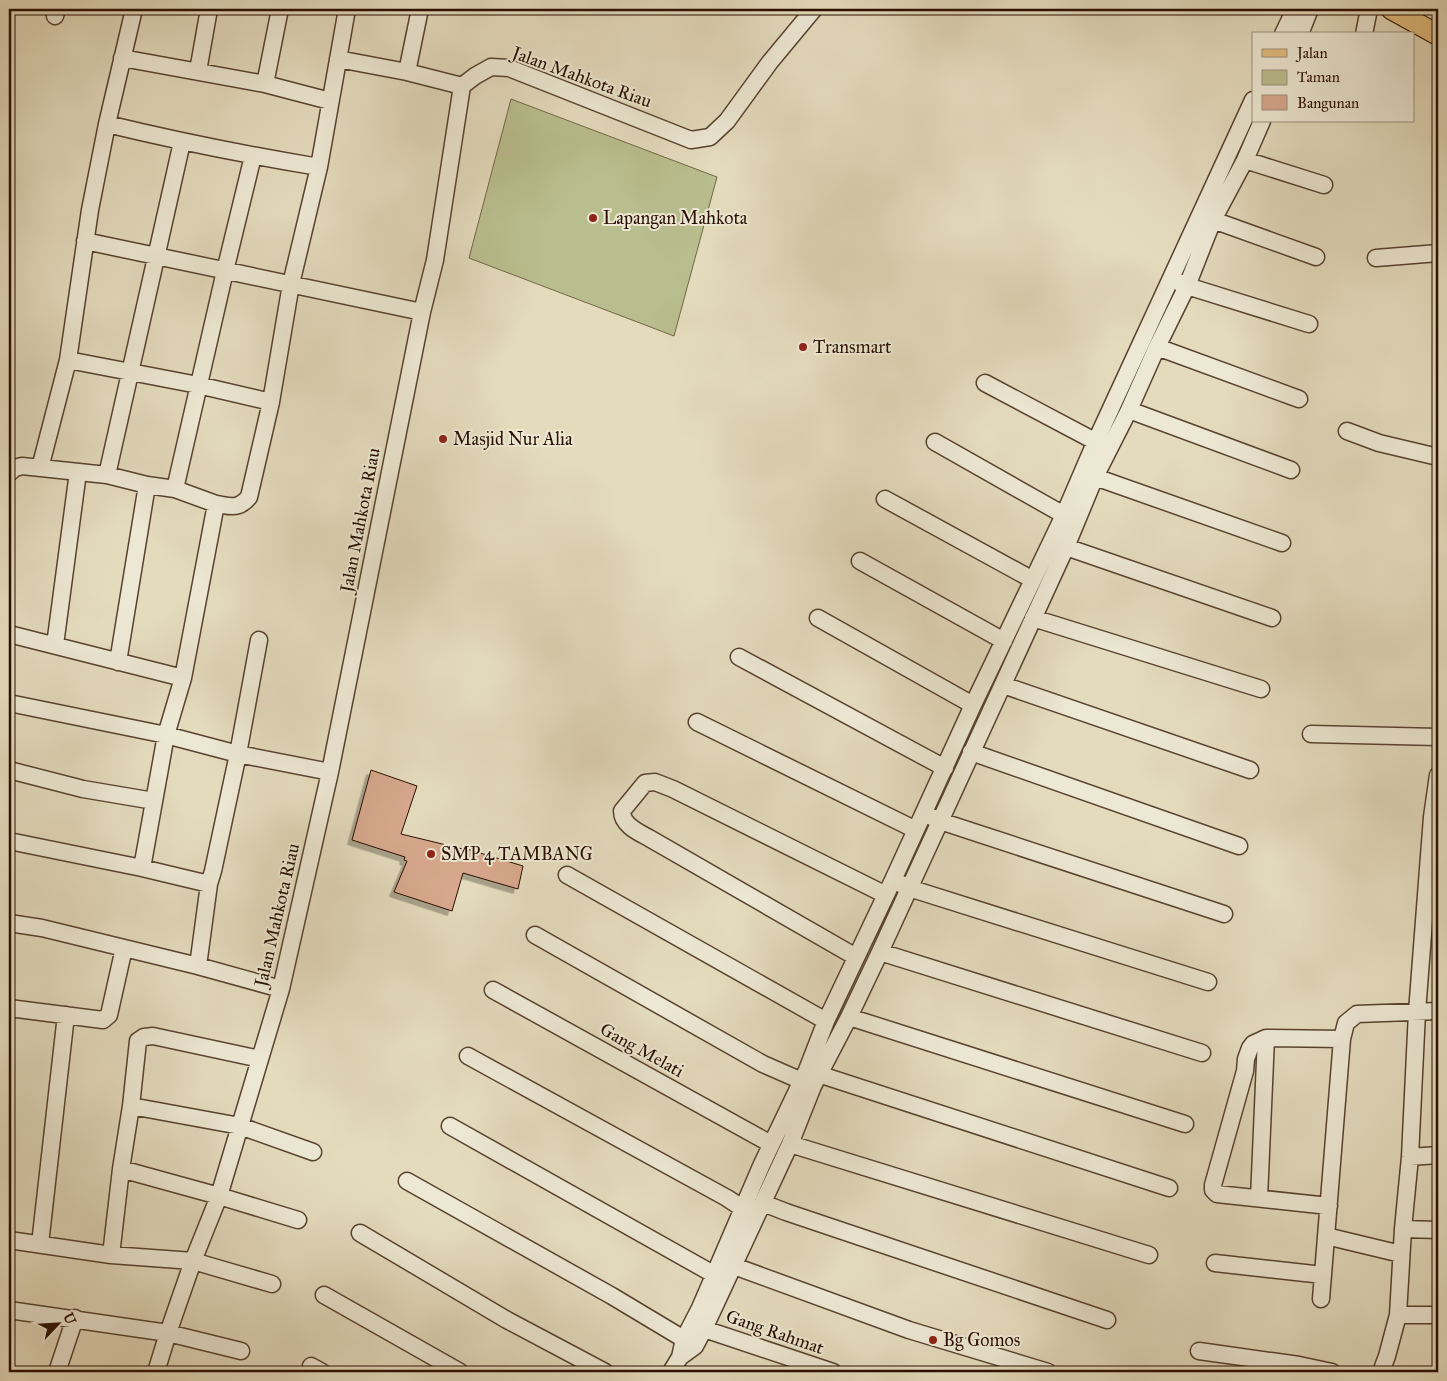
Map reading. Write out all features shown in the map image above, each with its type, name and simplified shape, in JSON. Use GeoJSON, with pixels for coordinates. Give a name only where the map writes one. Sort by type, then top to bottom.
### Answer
{"type":"FeatureCollection","features":[{"type":"Feature","properties":{"kind":"main road"},"geometry":{"type":"LineString","coordinates":[[1391,9],[1438,35]]}},
{"type":"Feature","properties":{"kind":"street"},"geometry":{"type":"LineString","coordinates":[[40,468],[68,360],[85,242],[107,124],[134,9]]}},
{"type":"Feature","properties":{"kind":"street"},"geometry":{"type":"LineString","coordinates":[[198,72],[209,9]]}},
{"type":"Feature","properties":{"kind":"street"},"geometry":{"type":"LineString","coordinates":[[265,84],[280,9]]}},
{"type":"Feature","properties":{"kind":"street"},"geometry":{"type":"LineString","coordinates":[[9,473],[14,468],[22,466],[107,475],[147,485],[175,489],[216,504],[234,507],[243,504],[249,497],[271,402],[291,284],[319,167],[347,9]]}},
{"type":"Feature","properties":{"kind":"street"},"geometry":{"type":"LineString","coordinates":[[407,72],[420,9]]}},
{"type":"Feature","properties":{"kind":"street","name":"Jalan Mahkota Riau"},"geometry":{"type":"LineString","coordinates":[[156,1372],[193,1260],[219,1196],[281,989],[330,772],[434,260],[462,86],[491,67],[510,68],[691,140],[710,136],[727,121],[770,62],[814,9]]}},
{"type":"Feature","properties":{"kind":"street"},"geometry":{"type":"LineString","coordinates":[[1284,32],[1295,9]]}},
{"type":"Feature","properties":{"kind":"street"},"geometry":{"type":"LineString","coordinates":[[1301,32],[1310,9]]}},
{"type":"Feature","properties":{"kind":"street"},"geometry":{"type":"LineString","coordinates":[[1364,32],[1370,9]]}},
{"type":"Feature","properties":{"kind":"street"},"geometry":{"type":"LineString","coordinates":[[122,58],[265,84],[330,101]]}},
{"type":"Feature","properties":{"kind":"street"},"geometry":{"type":"LineString","coordinates":[[338,59],[407,72],[462,86]]}},
{"type":"Feature","properties":{"kind":"street"},"geometry":{"type":"LineString","coordinates":[[690,1343],[696,1316],[723,1267],[763,1202],[790,1144],[826,1021],[890,888],[1032,580],[1071,509],[1102,446],[1171,279],[1252,102]]}},
{"type":"Feature","properties":{"kind":"street"},"geometry":{"type":"LineString","coordinates":[[671,1372],[690,1343],[704,1329],[742,1208],[772,1144],[810,1078],[849,1018],[1066,547],[1071,509],[1095,477],[1102,446],[1129,410],[1187,286],[1213,220],[1245,160],[1262,122]]}},
{"type":"Feature","properties":{"kind":"street"},"geometry":{"type":"LineString","coordinates":[[107,124],[182,142],[319,167]]}},
{"type":"Feature","properties":{"kind":"street"},"geometry":{"type":"LineString","coordinates":[[107,475],[182,142]]}},
{"type":"Feature","properties":{"kind":"street"},"geometry":{"type":"LineString","coordinates":[[175,489],[253,156]]}},
{"type":"Feature","properties":{"kind":"street"},"geometry":{"type":"LineString","coordinates":[[1245,160],[1324,184]]}},
{"type":"Feature","properties":{"kind":"street"},"geometry":{"type":"LineString","coordinates":[[1213,220],[1316,257]]}},
{"type":"Feature","properties":{"kind":"street"},"geometry":{"type":"LineString","coordinates":[[85,242],[422,312]]}},
{"type":"Feature","properties":{"kind":"street"},"geometry":{"type":"LineString","coordinates":[[1376,258],[1438,253]]}},
{"type":"Feature","properties":{"kind":"street"},"geometry":{"type":"LineString","coordinates":[[1171,279],[1187,286],[1308,324]]}},
{"type":"Feature","properties":{"kind":"street"},"geometry":{"type":"LineString","coordinates":[[1157,347],[1299,399]]}},
{"type":"Feature","properties":{"kind":"street"},"geometry":{"type":"LineString","coordinates":[[68,360],[198,385],[271,402]]}},
{"type":"Feature","properties":{"kind":"street"},"geometry":{"type":"LineString","coordinates":[[985,383],[1102,446]]}},
{"type":"Feature","properties":{"kind":"street"},"geometry":{"type":"LineString","coordinates":[[1129,410],[1292,470]]}},
{"type":"Feature","properties":{"kind":"street"},"geometry":{"type":"LineString","coordinates":[[1347,431],[1379,443],[1438,457]]}},
{"type":"Feature","properties":{"kind":"street"},"geometry":{"type":"LineString","coordinates":[[934,442],[1071,509]]}},
{"type":"Feature","properties":{"kind":"street"},"geometry":{"type":"LineString","coordinates":[[56,645],[78,472]]}},
{"type":"Feature","properties":{"kind":"street"},"geometry":{"type":"LineString","coordinates":[[1095,477],[1282,543]]}},
{"type":"Feature","properties":{"kind":"street"},"geometry":{"type":"LineString","coordinates":[[118,662],[147,485]]}},
{"type":"Feature","properties":{"kind":"street"},"geometry":{"type":"LineString","coordinates":[[885,499],[1032,580]]}},
{"type":"Feature","properties":{"kind":"street"},"geometry":{"type":"LineString","coordinates":[[142,868],[166,735],[183,678],[216,504]]}},
{"type":"Feature","properties":{"kind":"street"},"geometry":{"type":"LineString","coordinates":[[1066,547],[1272,618]]}},
{"type":"Feature","properties":{"kind":"street"},"geometry":{"type":"LineString","coordinates":[[860,561],[1004,641]]}},
{"type":"Feature","properties":{"kind":"street"},"geometry":{"type":"LineString","coordinates":[[818,618],[973,705]]}},
{"type":"Feature","properties":{"kind":"street"},"geometry":{"type":"LineString","coordinates":[[1033,618],[1261,690]]}},
{"type":"Feature","properties":{"kind":"street"},"geometry":{"type":"LineString","coordinates":[[9,634],[183,678]]}},
{"type":"Feature","properties":{"kind":"street"},"geometry":{"type":"LineString","coordinates":[[198,966],[209,884],[238,754],[259,640]]}},
{"type":"Feature","properties":{"kind":"street"},"geometry":{"type":"LineString","coordinates":[[739,657],[945,768]]}},
{"type":"Feature","properties":{"kind":"street"},"geometry":{"type":"LineString","coordinates":[[1002,684],[1250,770]]}},
{"type":"Feature","properties":{"kind":"street"},"geometry":{"type":"LineString","coordinates":[[9,703],[166,735],[238,754],[330,772]]}},
{"type":"Feature","properties":{"kind":"street"},"geometry":{"type":"LineString","coordinates":[[697,722],[916,830]]}},
{"type":"Feature","properties":{"kind":"street"},"geometry":{"type":"LineString","coordinates":[[1311,734],[1438,737]]}},
{"type":"Feature","properties":{"kind":"street"},"geometry":{"type":"LineString","coordinates":[[971,752],[1239,846]]}},
{"type":"Feature","properties":{"kind":"street"},"geometry":{"type":"LineString","coordinates":[[9,770],[83,789],[154,801]]}},
{"type":"Feature","properties":{"kind":"street"},"geometry":{"type":"LineString","coordinates":[[1381,1372],[1398,1315],[1403,1229],[1410,1157],[1417,1012],[1432,817],[1438,776]]}},
{"type":"Feature","properties":{"kind":"street"},"geometry":{"type":"LineString","coordinates":[[856,957],[629,826],[622,817],[622,811],[645,783],[655,782],[890,888],[909,888],[1208,982]]}},
{"type":"Feature","properties":{"kind":"street"},"geometry":{"type":"LineString","coordinates":[[924,812],[940,821],[1224,914]]}},
{"type":"Feature","properties":{"kind":"street"},"geometry":{"type":"LineString","coordinates":[[9,841],[142,868],[209,884]]}},
{"type":"Feature","properties":{"kind":"street"},"geometry":{"type":"LineString","coordinates":[[567,876],[826,1021]]}},
{"type":"Feature","properties":{"kind":"street"},"geometry":{"type":"LineString","coordinates":[[9,922],[42,928],[198,966],[281,989]]}},
{"type":"Feature","properties":{"kind":"street"},"geometry":{"type":"LineString","coordinates":[[535,935],[763,1064],[1169,1188]]}},
{"type":"Feature","properties":{"kind":"street"},"geometry":{"type":"LineString","coordinates":[[9,1008],[103,1020],[109,1015],[124,948]]}},
{"type":"Feature","properties":{"kind":"street"},"geometry":{"type":"LineString","coordinates":[[880,952],[1202,1053]]}},
{"type":"Feature","properties":{"kind":"street","name":"Gang Melati"},"geometry":{"type":"LineString","coordinates":[[493,990],[772,1144]]}},
{"type":"Feature","properties":{"kind":"street"},"geometry":{"type":"LineString","coordinates":[[1321,1299],[1342,1039],[1346,1024],[1357,1014],[1438,1011]]}},
{"type":"Feature","properties":{"kind":"street"},"geometry":{"type":"LineString","coordinates":[[40,1244],[66,1015]]}},
{"type":"Feature","properties":{"kind":"street"},"geometry":{"type":"LineString","coordinates":[[849,1018],[1185,1124]]}},
{"type":"Feature","properties":{"kind":"street"},"geometry":{"type":"LineString","coordinates":[[112,1255],[121,1170],[132,1106],[138,1041],[144,1037],[153,1036],[260,1059]]}},
{"type":"Feature","properties":{"kind":"street"},"geometry":{"type":"LineString","coordinates":[[1329,1206],[1217,1194],[1213,1190],[1213,1185],[1245,1071],[1246,1059],[1253,1044],[1266,1038],[1342,1039]]}},
{"type":"Feature","properties":{"kind":"street"},"geometry":{"type":"LineString","coordinates":[[1259,1198],[1266,1038]]}},
{"type":"Feature","properties":{"kind":"street"},"geometry":{"type":"LineString","coordinates":[[468,1056],[742,1208]]}},
{"type":"Feature","properties":{"kind":"street"},"geometry":{"type":"LineString","coordinates":[[132,1106],[240,1126],[313,1152]]}},
{"type":"Feature","properties":{"kind":"street"},"geometry":{"type":"LineString","coordinates":[[450,1126],[723,1267],[909,1330],[1048,1372]]}},
{"type":"Feature","properties":{"kind":"street"},"geometry":{"type":"LineString","coordinates":[[790,1144],[1149,1255]]}},
{"type":"Feature","properties":{"kind":"street"},"geometry":{"type":"LineString","coordinates":[[1410,1157],[1438,1155]]}},
{"type":"Feature","properties":{"kind":"street"},"geometry":{"type":"LineString","coordinates":[[121,1170],[219,1196],[298,1220]]}},
{"type":"Feature","properties":{"kind":"street"},"geometry":{"type":"LineString","coordinates":[[407,1181],[604,1291],[690,1343]]}},
{"type":"Feature","properties":{"kind":"street"},"geometry":{"type":"LineString","coordinates":[[763,1202],[786,1212],[1107,1320]]}},
{"type":"Feature","properties":{"kind":"street"},"geometry":{"type":"LineString","coordinates":[[1403,1229],[1438,1230]]}},
{"type":"Feature","properties":{"kind":"street"},"geometry":{"type":"LineString","coordinates":[[360,1233],[507,1320],[605,1372]]}},
{"type":"Feature","properties":{"kind":"street"},"geometry":{"type":"LineString","coordinates":[[1326,1236],[1402,1254]]}},
{"type":"Feature","properties":{"kind":"street"},"geometry":{"type":"LineString","coordinates":[[9,1240],[112,1255],[193,1260],[272,1284]]}},
{"type":"Feature","properties":{"kind":"street"},"geometry":{"type":"LineString","coordinates":[[1215,1262],[1323,1275]]}},
{"type":"Feature","properties":{"kind":"street"},"geometry":{"type":"LineString","coordinates":[[324,1295],[460,1372]]}},
{"type":"Feature","properties":{"kind":"street"},"geometry":{"type":"LineString","coordinates":[[9,1310],[75,1318],[168,1333],[241,1351]]}},
{"type":"Feature","properties":{"kind":"street"},"geometry":{"type":"LineString","coordinates":[[1398,1315],[1438,1315]]}},
{"type":"Feature","properties":{"kind":"street"},"geometry":{"type":"LineString","coordinates":[[57,1372],[75,1318]]}},
{"type":"Feature","properties":{"kind":"street","name":"Gang Rahmat"},"geometry":{"type":"LineString","coordinates":[[704,1329],[833,1372]]}},
{"type":"Feature","properties":{"kind":"street"},"geometry":{"type":"LineString","coordinates":[[1199,1351],[1299,1365],[1332,1372]]}},
{"type":"Feature","properties":{"kind":"green space","name":"Lapangan Mahkota"},"geometry":{"type":"Polygon","coordinates":[[[511,99],[717,177],[674,336],[469,258],[511,99]]]}},
{"type":"Feature","properties":{"kind":"building"},"geometry":{"type":"Polygon","coordinates":[[[371,770],[417,786],[401,834],[467,849],[523,866],[518,889],[463,873],[452,911],[394,892],[407,861],[404,860],[405,857],[352,840],[371,770]]]}},
{"type":"Feature","properties":{"kind":"place","name":"Lapangan Mahkota"},"geometry":{"type":"Point","coordinates":[593,218]}},
{"type":"Feature","properties":{"kind":"place","name":"Transmart"},"geometry":{"type":"Point","coordinates":[803,347]}},
{"type":"Feature","properties":{"kind":"place","name":"Masjid Nur Alia"},"geometry":{"type":"Point","coordinates":[443,439]}},
{"type":"Feature","properties":{"kind":"place","name":"SMP 4 TAMBANG"},"geometry":{"type":"Point","coordinates":[431,854]}},
{"type":"Feature","properties":{"kind":"place","name":"Bg Gomos"},"geometry":{"type":"Point","coordinates":[933,1340]}}]}
